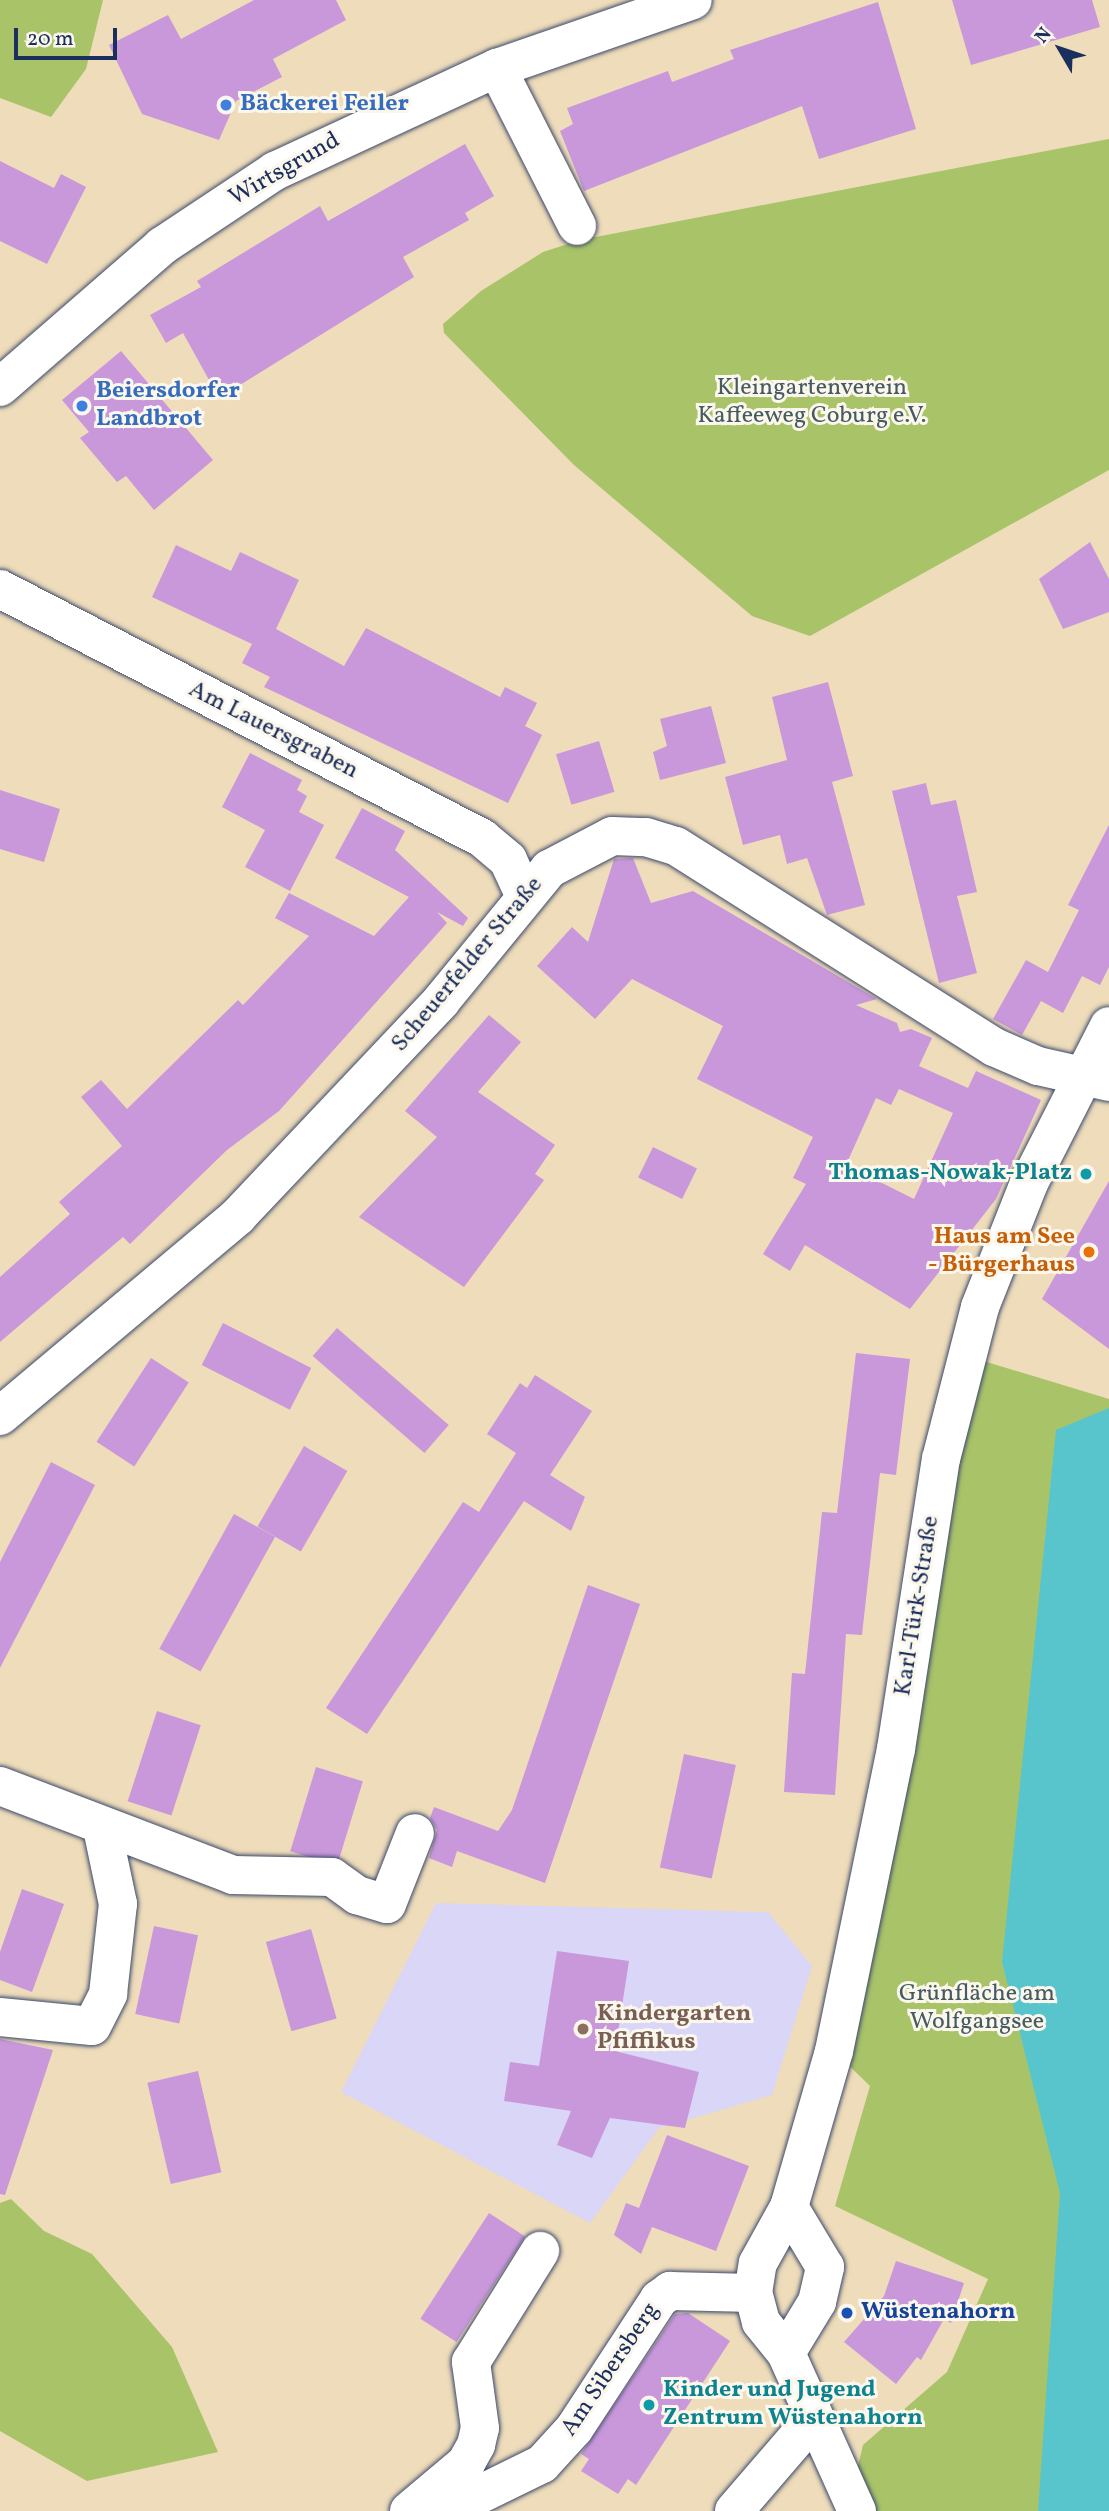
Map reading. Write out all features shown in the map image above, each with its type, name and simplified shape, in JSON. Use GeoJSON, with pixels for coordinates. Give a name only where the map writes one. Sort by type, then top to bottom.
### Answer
{"type":"FeatureCollection","features":[{"type":"Feature","properties":{"kind":"street","name":"Wirtsgrund"},"geometry":{"type":"LineString","coordinates":[[0,387],[162,246],[275,171],[497,68],[693,0]]}},
{"type":"Feature","properties":{"kind":"street"},"geometry":{"type":"LineString","coordinates":[[497,68],[577,226]]}},
{"type":"Feature","properties":{"kind":"street","name":"Am Lauersgraben"},"geometry":{"type":"LineString","coordinates":[[0,589],[482,838],[508,860],[524,895]]}},
{"type":"Feature","properties":{"kind":"street","name":"Scheuerfelder Straße"},"geometry":{"type":"LineString","coordinates":[[0,1416],[238,1216],[441,1001],[524,895],[580,847],[612,836],[646,837],[704,863],[994,1047],[1038,1066],[1098,1078]]}},
{"type":"Feature","properties":{"kind":"street","name":"Karl-Türk-Straße"},"geometry":{"type":"LineString","coordinates":[[753,2293],[758,2263],[789,2207],[834,2051],[896,1749],[941,1459],[967,1356],[1030,1183],[1098,1078],[1109,1026]]}},
{"type":"Feature","properties":{"kind":"street"},"geometry":{"type":"LineString","coordinates":[[0,1786],[102,1828],[233,1875],[332,1877],[357,1895],[387,1904],[415,1833]]}},
{"type":"Feature","properties":{"kind":"street"},"geometry":{"type":"LineString","coordinates":[[0,2017],[92,2026],[108,1994],[118,1904],[102,1828]]}},
{"type":"Feature","properties":{"kind":"street"},"geometry":{"type":"LineString","coordinates":[[786,2353],[817,2302],[825,2267],[789,2207]]}},
{"type":"Feature","properties":{"kind":"street"},"geometry":{"type":"LineString","coordinates":[[409,2511],[466,2463],[476,2445],[480,2428],[471,2362],[540,2251]]}},
{"type":"Feature","properties":{"kind":"street","name":"Am Sibersberg"},"geometry":{"type":"LineString","coordinates":[[446,2511],[542,2464],[574,2429],[659,2299],[670,2291],[753,2293]]}},
{"type":"Feature","properties":{"kind":"street"},"geometry":{"type":"LineString","coordinates":[[753,2293],[761,2322],[786,2353],[813,2419],[857,2511]]}},
{"type":"Feature","properties":{"kind":"street"},"geometry":{"type":"LineString","coordinates":[[734,2511],[813,2419]]}},
{"type":"Feature","properties":{"kind":"shaded area","name":"Kindergarten Pfiffikus"},"geometry":{"type":"Polygon","coordinates":[[[436,1903],[768,1912],[812,1966],[772,2095],[659,2128],[590,2223],[341,2092],[436,1903]]]}},
{"type":"Feature","properties":{"kind":"green space"},"geometry":{"type":"Polygon","coordinates":[[[0,0],[103,0],[86,69],[51,117],[0,98],[0,0]]]}},
{"type":"Feature","properties":{"kind":"green space","name":"Kleingartenverein Kaffeeweg Coburg e.V."},"geometry":{"type":"Polygon","coordinates":[[[1109,139],[1109,470],[810,636],[752,616],[574,465],[444,333],[443,324],[481,291],[543,252],[580,240],[1109,139]]]}},
{"type":"Feature","properties":{"kind":"green space","name":"Grünfläche am Wolfgangsee"},"geometry":{"type":"Polygon","coordinates":[[[967,1356],[1109,1399],[1109,2511],[857,2511],[850,2499],[863,2445],[947,2372],[988,2279],[835,2206],[870,2086],[834,2051],[967,1356]]]}},
{"type":"Feature","properties":{"kind":"green space"},"geometry":{"type":"Polygon","coordinates":[[[11,2199],[44,2231],[92,2254],[172,2347],[218,2452],[87,2481],[0,2431],[0,2203],[11,2199]]]}},
{"type":"Feature","properties":{"kind":"water"},"geometry":{"type":"Polygon","coordinates":[[[1109,1408],[1109,2511],[1038,2511],[1060,2193],[1002,1962],[1056,1430],[1109,1408]]]}},
{"type":"Feature","properties":{"kind":"building"},"geometry":{"type":"Polygon","coordinates":[[[254,0],[336,0],[346,20],[273,59],[282,77],[236,101],[219,140],[142,114],[109,45],[168,15],[181,39],[254,0]]]}},
{"type":"Feature","properties":{"kind":"building"},"geometry":{"type":"Polygon","coordinates":[[[952,0],[1092,0],[1100,27],[971,65],[952,0]]]}},
{"type":"Feature","properties":{"kind":"building"},"geometry":{"type":"Polygon","coordinates":[[[878,2],[916,129],[819,159],[802,106],[584,191],[560,131],[573,124],[567,108],[668,71],[672,82],[734,59],[730,50],[878,2]]]}},
{"type":"Feature","properties":{"kind":"building"},"geometry":{"type":"Polygon","coordinates":[[[465,144],[494,196],[465,213],[469,220],[403,257],[414,277],[219,398],[183,333],[166,343],[150,315],[201,287],[197,281],[320,206],[328,221],[465,144]]]}},
{"type":"Feature","properties":{"kind":"building"},"geometry":{"type":"Polygon","coordinates":[[[0,161],[54,188],[61,174],[86,187],[47,264],[0,241],[0,161]]]}},
{"type":"Feature","properties":{"kind":"building"},"geometry":{"type":"Polygon","coordinates":[[[121,351],[213,460],[154,510],[126,476],[117,482],[80,438],[89,432],[62,400],[121,351]]]}},
{"type":"Feature","properties":{"kind":"building"},"geometry":{"type":"Polygon","coordinates":[[[1090,542],[1109,579],[1109,612],[1063,629],[1039,579],[1090,542]]]}},
{"type":"Feature","properties":{"kind":"building"},"geometry":{"type":"Polygon","coordinates":[[[176,545],[231,571],[240,552],[299,580],[276,629],[344,666],[366,628],[500,697],[505,687],[537,703],[525,726],[542,735],[508,803],[264,687],[270,677],[242,663],[252,644],[152,597],[176,545]]]}},
{"type":"Feature","properties":{"kind":"building"},"geometry":{"type":"Polygon","coordinates":[[[828,682],[853,776],[832,782],[865,905],[827,915],[807,858],[787,864],[780,835],[743,845],[725,777],[787,760],[772,697],[828,682]]]}},
{"type":"Feature","properties":{"kind":"building"},"geometry":{"type":"Polygon","coordinates":[[[711,706],[726,763],[660,780],[653,752],[667,746],[660,719],[711,706]]]}},
{"type":"Feature","properties":{"kind":"building"},"geometry":{"type":"Polygon","coordinates":[[[599,741],[614,792],[571,805],[556,754],[599,741]]]}},
{"type":"Feature","properties":{"kind":"building"},"geometry":{"type":"Polygon","coordinates":[[[250,753],[302,780],[297,790],[307,796],[299,812],[324,825],[290,891],[245,867],[265,830],[222,807],[250,753]]]}},
{"type":"Feature","properties":{"kind":"building"},"geometry":{"type":"Polygon","coordinates":[[[926,783],[931,805],[956,800],[977,892],[957,896],[977,973],[939,983],[892,791],[926,783]]]}},
{"type":"Feature","properties":{"kind":"building"},"geometry":{"type":"Polygon","coordinates":[[[0,790],[60,809],[44,862],[0,849],[0,790]]]}},
{"type":"Feature","properties":{"kind":"building"},"geometry":{"type":"Polygon","coordinates":[[[362,808],[405,831],[395,850],[468,918],[463,926],[437,912],[447,923],[279,1111],[227,1150],[130,1244],[123,1237],[0,1342],[0,1277],[70,1214],[59,1202],[122,1146],[81,1097],[101,1080],[127,1109],[238,1000],[243,1005],[309,936],[275,918],[289,893],[374,936],[409,897],[335,858],[362,808]]]}},
{"type":"Feature","properties":{"kind":"building"},"geometry":{"type":"Polygon","coordinates":[[[1109,825],[1109,967],[1100,985],[1082,976],[1063,1013],[1041,1001],[1022,1035],[993,1019],[1026,960],[1048,972],[1079,910],[1068,905],[1109,825]]]}},
{"type":"Feature","properties":{"kind":"building"},"geometry":{"type":"Polygon","coordinates":[[[633,858],[651,903],[693,891],[877,999],[856,1005],[897,1023],[900,1032],[911,1029],[932,1038],[919,1066],[968,1088],[976,1071],[1041,1100],[996,1199],[910,1309],[805,1245],[790,1271],[763,1254],[806,1184],[793,1178],[813,1137],[697,1079],[723,1026],[632,979],[595,1019],[537,966],[572,927],[588,942],[614,859],[633,858]],[[899,1089],[891,1105],[876,1098],[846,1165],[914,1199],[953,1113],[899,1089]]]}},
{"type":"Feature","properties":{"kind":"building"},"geometry":{"type":"Polygon","coordinates":[[[489,1015],[521,1042],[478,1092],[555,1145],[535,1174],[544,1180],[464,1287],[359,1217],[437,1137],[405,1111],[489,1015]]]}},
{"type":"Feature","properties":{"kind":"building"},"geometry":{"type":"Polygon","coordinates":[[[653,1147],[697,1168],[682,1199],[638,1178],[653,1147]]]}},
{"type":"Feature","properties":{"kind":"building","name":"Haus am See - Bürgerhaus"},"geometry":{"type":"Polygon","coordinates":[[[1109,1181],[1109,1349],[1042,1299],[1109,1181]]]}},
{"type":"Feature","properties":{"kind":"building"},"geometry":{"type":"Polygon","coordinates":[[[223,1323],[311,1368],[290,1410],[202,1365],[223,1323]]]}},
{"type":"Feature","properties":{"kind":"building"},"geometry":{"type":"Polygon","coordinates":[[[337,1328],[449,1425],[424,1453],[313,1356],[337,1328]]]}},
{"type":"Feature","properties":{"kind":"building"},"geometry":{"type":"Polygon","coordinates":[[[856,1353],[910,1359],[896,1475],[880,1473],[862,1635],[846,1634],[835,1795],[784,1792],[792,1673],[805,1674],[822,1512],[837,1513],[856,1353]]]}},
{"type":"Feature","properties":{"kind":"building"},"geometry":{"type":"Polygon","coordinates":[[[151,1358],[189,1383],[134,1466],[97,1442],[151,1358]]]}},
{"type":"Feature","properties":{"kind":"building"},"geometry":{"type":"Polygon","coordinates":[[[535,1375],[592,1411],[550,1475],[585,1497],[571,1531],[524,1501],[367,1734],[326,1708],[463,1502],[479,1512],[516,1453],[487,1434],[520,1383],[527,1388],[535,1375]]]}},
{"type":"Feature","properties":{"kind":"building"},"geometry":{"type":"Polygon","coordinates":[[[304,1446],[347,1471],[301,1552],[258,1527],[304,1446]]]}},
{"type":"Feature","properties":{"kind":"building"},"geometry":{"type":"Polygon","coordinates":[[[51,1462],[95,1485],[0,1668],[0,1562],[51,1462]]]}},
{"type":"Feature","properties":{"kind":"building"},"geometry":{"type":"Polygon","coordinates":[[[234,1514],[275,1537],[200,1671],[159,1649],[234,1514]]]}},
{"type":"Feature","properties":{"kind":"building"},"geometry":{"type":"Polygon","coordinates":[[[588,1585],[640,1604],[545,1883],[457,1851],[452,1867],[429,1858],[437,1830],[430,1818],[434,1807],[498,1831],[512,1810],[588,1585]]]}},
{"type":"Feature","properties":{"kind":"building"},"geometry":{"type":"Polygon","coordinates":[[[157,1711],[201,1725],[171,1816],[128,1801],[157,1711]]]}},
{"type":"Feature","properties":{"kind":"building"},"geometry":{"type":"Polygon","coordinates":[[[684,1754],[736,1765],[712,1878],[660,1867],[684,1754]]]}},
{"type":"Feature","properties":{"kind":"building"},"geometry":{"type":"Polygon","coordinates":[[[316,1767],[363,1781],[337,1865],[290,1851],[316,1767]]]}},
{"type":"Feature","properties":{"kind":"building"},"geometry":{"type":"Polygon","coordinates":[[[22,1889],[64,1904],[32,1992],[0,1980],[0,1952],[22,1889]]]}},
{"type":"Feature","properties":{"kind":"building"},"geometry":{"type":"Polygon","coordinates":[[[154,1926],[198,1935],[179,2023],[135,2014],[154,1926]]]}},
{"type":"Feature","properties":{"kind":"building"},"geometry":{"type":"Polygon","coordinates":[[[311,1929],[337,2018],[291,2031],[266,1942],[311,1929]]]}},
{"type":"Feature","properties":{"kind":"building"},"geometry":{"type":"Polygon","coordinates":[[[557,1951],[629,1961],[615,2051],[699,2072],[685,2128],[610,2118],[592,2158],[557,2145],[571,2111],[504,2101],[510,2062],[539,2066],[557,1951]]]}},
{"type":"Feature","properties":{"kind":"building"},"geometry":{"type":"Polygon","coordinates":[[[0,2039],[53,2050],[5,2195],[0,2194],[0,2039]]]}},
{"type":"Feature","properties":{"kind":"building"},"geometry":{"type":"Polygon","coordinates":[[[198,2071],[221,2172],[171,2184],[147,2083],[198,2071]]]}},
{"type":"Feature","properties":{"kind":"building"},"geometry":{"type":"Polygon","coordinates":[[[667,2135],[749,2166],[716,2251],[652,2227],[641,2254],[614,2235],[626,2203],[639,2208],[667,2135]]]}},
{"type":"Feature","properties":{"kind":"building"},"geometry":{"type":"Polygon","coordinates":[[[489,2213],[525,2236],[456,2342],[420,2319],[489,2213]]]}},
{"type":"Feature","properties":{"kind":"building"},"geometry":{"type":"Polygon","coordinates":[[[896,2261],[964,2283],[951,2323],[944,2319],[921,2360],[917,2357],[896,2384],[844,2342],[884,2296],[896,2261]]]}},
{"type":"Feature","properties":{"kind":"building","name":"Kinder und Jugend Zentrum Wüstenahorn"},"geometry":{"type":"Polygon","coordinates":[[[688,2313],[730,2341],[636,2485],[628,2479],[618,2494],[581,2471],[589,2459],[581,2454],[675,2314],[688,2313]]]}},
{"type":"Feature","properties":{"kind":"place","name":"Bäckerei Feiler"},"geometry":{"type":"Point","coordinates":[226,105]}},
{"type":"Feature","properties":{"kind":"place","name":"Beiersdorfer Landbrot"},"geometry":{"type":"Point","coordinates":[82,406]}},
{"type":"Feature","properties":{"kind":"place","name":"Thomas-Nowak-Platz"},"geometry":{"type":"Point","coordinates":[1086,1174]}},
{"type":"Feature","properties":{"kind":"place","name":"Haus am See - Bürgerhaus"},"geometry":{"type":"Point","coordinates":[1089,1252]}},
{"type":"Feature","properties":{"kind":"place","name":"Kindergarten Pfiffikus"},"geometry":{"type":"Point","coordinates":[583,2029]}},
{"type":"Feature","properties":{"kind":"place","name":"Wüstenahorn"},"geometry":{"type":"Point","coordinates":[847,2313]}},
{"type":"Feature","properties":{"kind":"place","name":"Kinder und Jugend Zentrum Wüstenahorn"},"geometry":{"type":"Point","coordinates":[649,2405]}}]}
